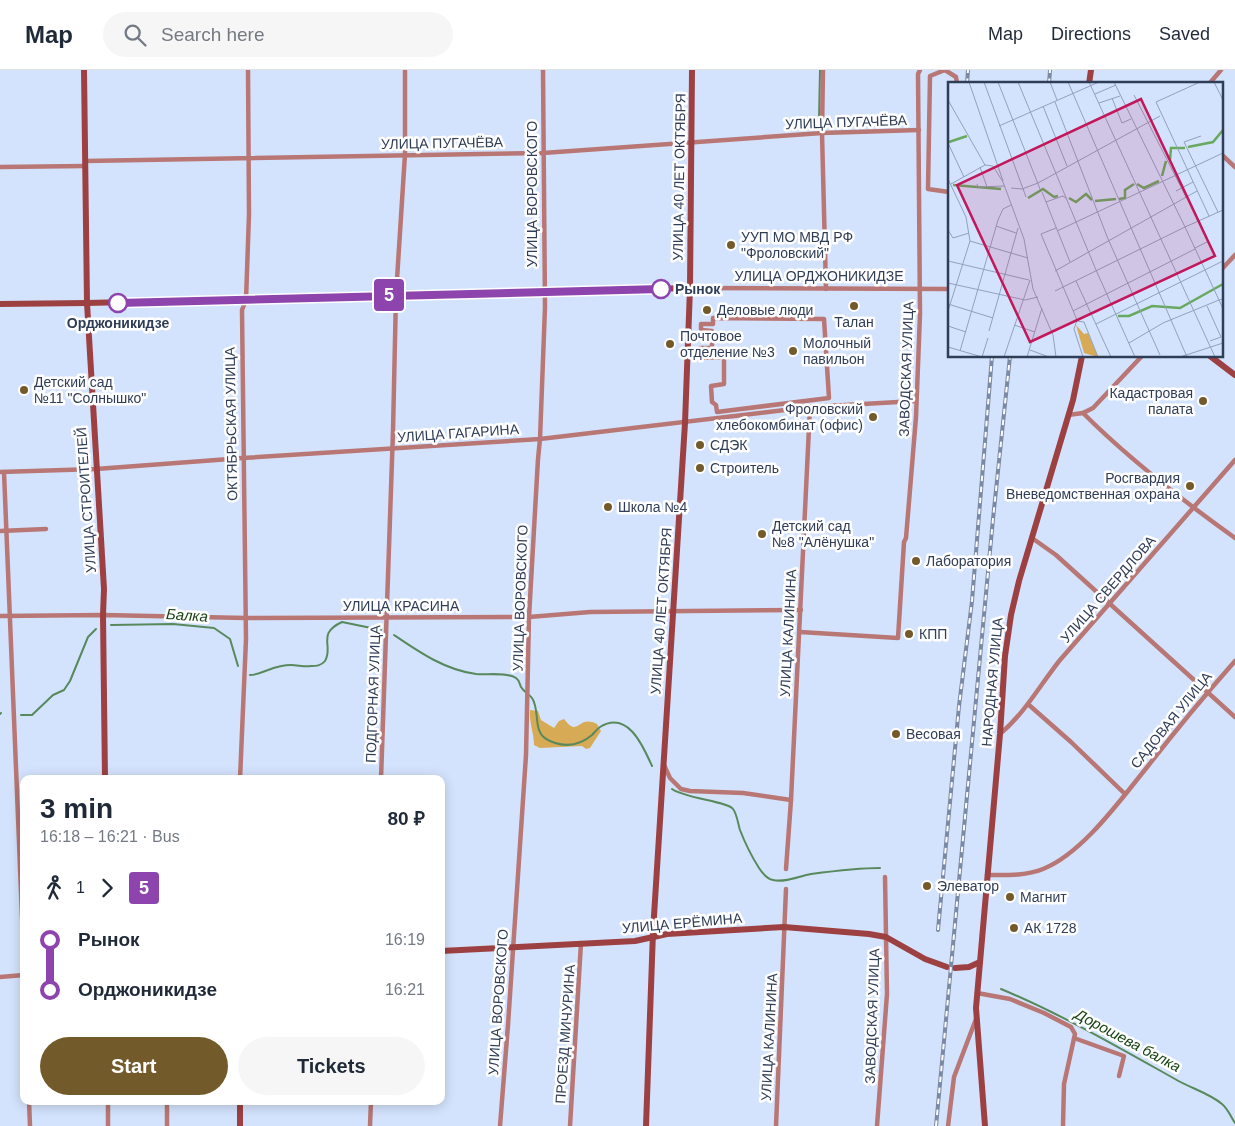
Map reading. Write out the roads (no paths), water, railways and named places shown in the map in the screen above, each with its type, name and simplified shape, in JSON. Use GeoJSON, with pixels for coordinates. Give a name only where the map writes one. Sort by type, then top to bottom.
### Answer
{"type":"FeatureCollection","features":[{"type":"Feature","properties":{"kind":"street","name":"УЛИЦА СТРОИТЕЛЕЙ"},"geometry":{"type":"LineString","coordinates":[[84,70],[87,304],[104,589],[105,775]]}},
{"type":"Feature","properties":{"kind":"street","name":"ОКТЯБРЬСКАЯ УЛИЦА"},"geometry":{"type":"LineString","coordinates":[[240,775],[246,618],[242,310],[246,300],[249,158],[248,70]]}},
{"type":"Feature","properties":{"kind":"street","name":"ПОДГОРНАЯ УЛИЦА"},"geometry":{"type":"LineString","coordinates":[[381,775],[393,448],[396,295],[405,154],[405,70]]}},
{"type":"Feature","properties":{"kind":"street","name":"УЛИЦА ВОРОВСКОГО"},"geometry":{"type":"LineString","coordinates":[[500,1126],[526,755],[529,617],[540,439],[544,292],[543,70]]}},
{"type":"Feature","properties":{"kind":"street","name":"УЛИЦА 40 ЛЕТ ОКТЯБРЯ"},"geometry":{"type":"LineString","coordinates":[[646,1126],[653,937],[686,423],[690,288],[692,70]]}},
{"type":"Feature","properties":{"kind":"street"},"geometry":{"type":"LineString","coordinates":[[824,70],[822,133],[826,289]]}},
{"type":"Feature","properties":{"kind":"street","name":"ЗАВОДСКАЯ УЛИЦА"},"geometry":{"type":"LineString","coordinates":[[800,632],[898,638],[916,401],[920,288],[920,70]]}},
{"type":"Feature","properties":{"kind":"street"},"geometry":{"type":"LineString","coordinates":[[948,192],[928,189],[930,76],[945,70],[956,77],[957,82]]}},
{"type":"Feature","properties":{"kind":"street"},"geometry":{"type":"LineString","coordinates":[[1211,82],[1221,70]]}},
{"type":"Feature","properties":{"kind":"street","name":"УЛИЦА ПУГАЧЁВА"},"geometry":{"type":"LineString","coordinates":[[0,167],[249,158],[544,153],[822,133],[919,130]]}},
{"type":"Feature","properties":{"kind":"street"},"geometry":{"type":"LineString","coordinates":[[1222,155],[1235,167]]}},
{"type":"Feature","properties":{"kind":"street"},"geometry":{"type":"LineString","coordinates":[[1222,269],[1235,255]]}},
{"type":"Feature","properties":{"kind":"street","name":"УЛИЦА ОРДЖОНИКИДЗЕ"},"geometry":{"type":"LineString","coordinates":[[0,304],[87,304],[690,288],[948,289]]}},
{"type":"Feature","properties":{"kind":"street"},"geometry":{"type":"LineString","coordinates":[[713,318],[824,319],[829,398],[717,412],[716,404],[712,402],[712,386],[724,384],[724,357],[700,358],[700,348],[712,348],[712,330],[701,330],[701,324],[713,324],[713,318]]}},
{"type":"Feature","properties":{"kind":"street","name":"НАРОДНАЯ УЛИЦА"},"geometry":{"type":"LineString","coordinates":[[985,1126],[976,1020],[977,993],[1005,656],[1011,615],[1068,415],[1082,358]]}},
{"type":"Feature","properties":{"kind":"street"},"geometry":{"type":"LineString","coordinates":[[1068,415],[1083,413],[1093,408],[1140,358]]}},
{"type":"Feature","properties":{"kind":"street"},"geometry":{"type":"LineString","coordinates":[[1213,358],[1235,375]]}},
{"type":"Feature","properties":{"kind":"street","name":"УЛИЦА ГАГАРИНА"},"geometry":{"type":"LineString","coordinates":[[2,472],[96,469],[540,439],[810,407],[916,401]]}},
{"type":"Feature","properties":{"kind":"street","name":"УЛИЦА КАЛИНИНА"},"geometry":{"type":"LineString","coordinates":[[786,868],[800,632],[810,407]]}},
{"type":"Feature","properties":{"kind":"street"},"geometry":{"type":"LineString","coordinates":[[1083,413],[1114,442],[1193,507],[1235,538]]}},
{"type":"Feature","properties":{"kind":"street","name":"УЛИЦА СВЕРДЛОВА"},"geometry":{"type":"LineString","coordinates":[[1000,734],[1029,705],[1052,671],[1235,460]]}},
{"type":"Feature","properties":{"kind":"street"},"geometry":{"type":"LineString","coordinates":[[2,472],[8,531],[20,865]]}},
{"type":"Feature","properties":{"kind":"street"},"geometry":{"type":"LineString","coordinates":[[0,532],[46,529]]}},
{"type":"Feature","properties":{"kind":"street"},"geometry":{"type":"LineString","coordinates":[[1032,538],[1056,555],[1235,717]]}},
{"type":"Feature","properties":{"kind":"street"},"geometry":{"type":"LineString","coordinates":[[0,560],[8,560]]}},
{"type":"Feature","properties":{"kind":"street","name":"УЛИЦА КРАСИНА"},"geometry":{"type":"LineString","coordinates":[[0,616],[103,615],[246,618],[529,617],[590,612],[801,610]]}},
{"type":"Feature","properties":{"kind":"street","name":"САДОВАЯ УЛИЦА"},"geometry":{"type":"LineString","coordinates":[[987,875],[1011,875],[1042,870],[1068,856],[1097,827],[1235,660]]}},
{"type":"Feature","properties":{"kind":"street"},"geometry":{"type":"LineString","coordinates":[[1029,705],[1125,794]]}},
{"type":"Feature","properties":{"kind":"street"},"geometry":{"type":"LineString","coordinates":[[664,764],[670,778],[681,788],[690,791],[743,793],[791,800]]}},
{"type":"Feature","properties":{"kind":"street","name":"ЗАВОДСКАЯ УЛИЦА"},"geometry":{"type":"LineString","coordinates":[[877,1126],[887,994],[885,877]]}},
{"type":"Feature","properties":{"kind":"street","name":"УЛИЦА КАЛИНИНА"},"geometry":{"type":"LineString","coordinates":[[776,1126],[786,889]]}},
{"type":"Feature","properties":{"kind":"street","name":"УЛИЦА ЕРЁМИНА"},"geometry":{"type":"LineString","coordinates":[[445,951],[635,941],[667,934],[784,927],[886,937],[930,962],[947,967]]}},
{"type":"Feature","properties":{"kind":"street","name":"ПРОЕЗД МИЧУРИНА"},"geometry":{"type":"LineString","coordinates":[[570,1126],[581,943]]}},
{"type":"Feature","properties":{"kind":"street"},"geometry":{"type":"LineString","coordinates":[[955,968],[969,967],[980,962]]}},
{"type":"Feature","properties":{"kind":"street"},"geometry":{"type":"LineString","coordinates":[[0,977],[20,975]]}},
{"type":"Feature","properties":{"kind":"street"},"geometry":{"type":"LineString","coordinates":[[977,993],[1010,999],[1071,1027],[1075,1034],[1064,1084],[1063,1126]]}},
{"type":"Feature","properties":{"kind":"street","name":"НАРОДНАЯ УЛИЦА"},"geometry":{"type":"LineString","coordinates":[[948,1126],[954,1076],[976,1020]]}},
{"type":"Feature","properties":{"kind":"street"},"geometry":{"type":"LineString","coordinates":[[1074,1038],[1124,1056],[1120,1076]]}},
{"type":"Feature","properties":{"kind":"street"},"geometry":{"type":"LineString","coordinates":[[29,1105],[30,1126]]}},
{"type":"Feature","properties":{"kind":"street"},"geometry":{"type":"LineString","coordinates":[[108,1105],[108,1126]]}},
{"type":"Feature","properties":{"kind":"street"},"geometry":{"type":"LineString","coordinates":[[167,1105],[167,1126]]}},
{"type":"Feature","properties":{"kind":"street"},"geometry":{"type":"LineString","coordinates":[[240,1105],[240,1126]]}},
{"type":"Feature","properties":{"kind":"street"},"geometry":{"type":"LineString","coordinates":[[370,1126],[371,1105]]}},
{"type":"Feature","properties":{"kind":"waterway"},"geometry":{"type":"LineString","coordinates":[[819,120],[820,70]]}},
{"type":"Feature","properties":{"kind":"waterway","name":"Дорошева балка"},"geometry":{"type":"LineString","coordinates":[[250,675],[283,666],[317,666],[322,664],[327,656],[327,640],[330,631],[342,622],[381,630]]}},
{"type":"Feature","properties":{"kind":"waterway","name":"Балка"},"geometry":{"type":"LineString","coordinates":[[111,625],[173,624],[214,628],[230,639],[238,666]]}},
{"type":"Feature","properties":{"kind":"waterway","name":"Балка"},"geometry":{"type":"LineString","coordinates":[[21,715],[32,715],[53,695],[64,690],[70,681],[88,637],[96,629]]}},
{"type":"Feature","properties":{"kind":"waterway","name":"Дорошева балка"},"geometry":{"type":"LineString","coordinates":[[394,635],[423,654],[454,669],[476,674],[503,674],[516,678],[522,689],[535,703],[538,728],[544,738],[561,745],[572,745],[587,739],[600,727],[610,723],[619,723],[639,740],[652,766]]}},
{"type":"Feature","properties":{"kind":"waterway","name":"Дорошева балка"},"geometry":{"type":"LineString","coordinates":[[672,789],[686,795],[730,806],[733,809],[742,835],[756,864],[771,879],[782,881],[811,874],[880,868]]}},
{"type":"Feature","properties":{"kind":"waterway","name":"Дорошева балка"},"geometry":{"type":"LineString","coordinates":[[1001,989],[1067,1020],[1217,1100],[1228,1111],[1235,1123]]}},
{"type":"Feature","properties":{"kind":"railway"},"geometry":{"type":"LineString","coordinates":[[967,82],[968,70]]}},
{"type":"Feature","properties":{"kind":"railway"},"geometry":{"type":"LineString","coordinates":[[1049,82],[1050,70]]}},
{"type":"Feature","properties":{"kind":"railway"},"geometry":{"type":"LineString","coordinates":[[938,930],[959,706],[972,601],[992,358]]}},
{"type":"Feature","properties":{"kind":"railway"},"geometry":{"type":"LineString","coordinates":[[936,1126],[1010,358]]}},
{"type":"Feature","properties":{"kind":"place","name":"УУП МО МВД РФ \"Фроловский\""},"geometry":{"type":"Point","coordinates":[731,245]}},
{"type":"Feature","properties":{"kind":"place","name":"Рынок"},"geometry":{"type":"Point","coordinates":[661,289]}},
{"type":"Feature","properties":{"kind":"place","name":"Орджоникидзе"},"geometry":{"type":"Point","coordinates":[118,303]}},
{"type":"Feature","properties":{"kind":"place","name":"Талан"},"geometry":{"type":"Point","coordinates":[854,306]}},
{"type":"Feature","properties":{"kind":"place","name":"Деловые люди"},"geometry":{"type":"Point","coordinates":[707,310]}},
{"type":"Feature","properties":{"kind":"place","name":"Почтовое отделение №3"},"geometry":{"type":"Point","coordinates":[670,344]}},
{"type":"Feature","properties":{"kind":"place","name":"Молочный павильон"},"geometry":{"type":"Point","coordinates":[793,351]}},
{"type":"Feature","properties":{"kind":"place","name":"Детский сад №11 \"Солнышко\""},"geometry":{"type":"Point","coordinates":[24,390]}},
{"type":"Feature","properties":{"kind":"place","name":"Кадастровая палата"},"geometry":{"type":"Point","coordinates":[1203,401]}},
{"type":"Feature","properties":{"kind":"place","name":"Фроловский хлебокомбинат (офис)"},"geometry":{"type":"Point","coordinates":[873,417]}},
{"type":"Feature","properties":{"kind":"place","name":"СДЭК"},"geometry":{"type":"Point","coordinates":[700,445]}},
{"type":"Feature","properties":{"kind":"place","name":"Строитель"},"geometry":{"type":"Point","coordinates":[700,468]}},
{"type":"Feature","properties":{"kind":"place","name":"Росгвардия Вневедомственная охрана"},"geometry":{"type":"Point","coordinates":[1190,486]}},
{"type":"Feature","properties":{"kind":"place","name":"Школа №4"},"geometry":{"type":"Point","coordinates":[608,507]}},
{"type":"Feature","properties":{"kind":"place","name":"Детский сад №8 \"Алёнушка\""},"geometry":{"type":"Point","coordinates":[762,534]}},
{"type":"Feature","properties":{"kind":"place","name":"Лаборатория"},"geometry":{"type":"Point","coordinates":[916,561]}},
{"type":"Feature","properties":{"kind":"place","name":"КПП"},"geometry":{"type":"Point","coordinates":[909,634]}},
{"type":"Feature","properties":{"kind":"place","name":"Весовая"},"geometry":{"type":"Point","coordinates":[896,734]}},
{"type":"Feature","properties":{"kind":"place","name":"Элеватор"},"geometry":{"type":"Point","coordinates":[927,886]}},
{"type":"Feature","properties":{"kind":"place","name":"Магнит"},"geometry":{"type":"Point","coordinates":[1010,897]}},
{"type":"Feature","properties":{"kind":"place","name":"АК 1728"},"geometry":{"type":"Point","coordinates":[1014,928]}}]}
